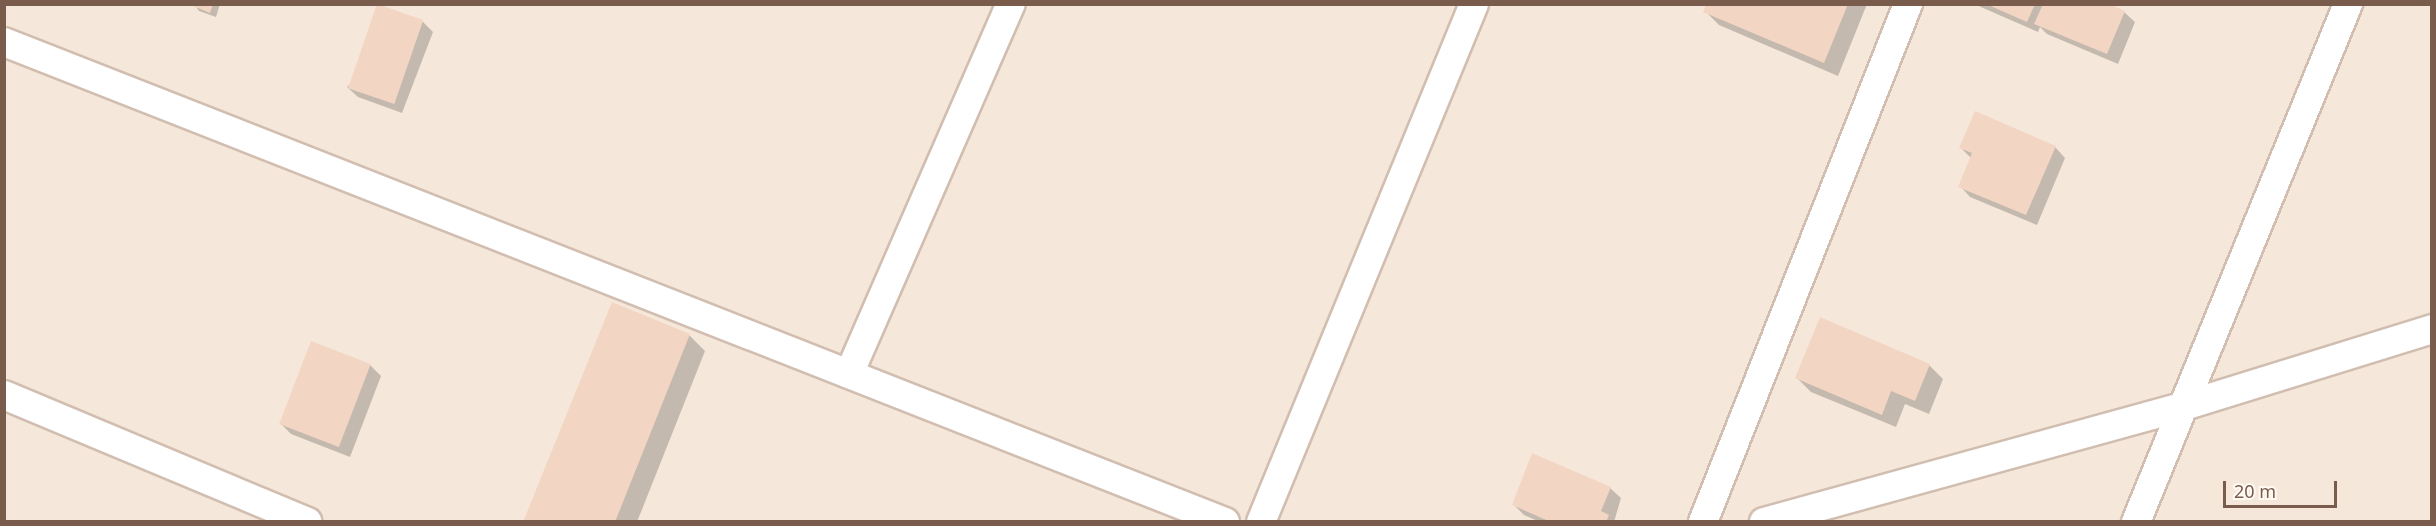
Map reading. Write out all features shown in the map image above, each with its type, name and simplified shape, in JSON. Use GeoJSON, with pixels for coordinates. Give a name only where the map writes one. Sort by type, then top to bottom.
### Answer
{"type":"FeatureCollection","features":[{"type":"Feature","properties":{"kind":"street"},"geometry":{"type":"LineString","coordinates":[[849,374],[1011,4]]}},
{"type":"Feature","properties":{"kind":"street"},"geometry":{"type":"LineString","coordinates":[[1261,522],[1474,4]]}},
{"type":"Feature","properties":{"kind":"street"},"geometry":{"type":"LineString","coordinates":[[1703,522],[1908,4]]}},
{"type":"Feature","properties":{"kind":"street"},"geometry":{"type":"LineString","coordinates":[[2136,522],[2348,4]]}},
{"type":"Feature","properties":{"kind":"street"},"geometry":{"type":"LineString","coordinates":[[4,42],[1226,522]]}},
{"type":"Feature","properties":{"kind":"street"},"geometry":{"type":"LineString","coordinates":[[1764,522],[2184,406],[2432,329]]}},
{"type":"Feature","properties":{"kind":"street"},"geometry":{"type":"LineString","coordinates":[[4,395],[308,522]]}},
{"type":"Feature","properties":{"kind":"shaded area"},"geometry":{"type":"Polygon","coordinates":[[[5,5],[2431,5],[2431,521],[5,521],[5,5]]]}},
{"type":"Feature","properties":{"kind":"building"},"geometry":{"type":"Polygon","coordinates":[[[188,4],[213,4],[210,13],[188,4]]]}},
{"type":"Feature","properties":{"kind":"building"},"geometry":{"type":"Polygon","coordinates":[[[377,4],[423,20],[394,104],[348,88],[377,4]]]}},
{"type":"Feature","properties":{"kind":"building"},"geometry":{"type":"Polygon","coordinates":[[[1706,4],[1848,4],[1824,63],[1703,12],[1706,4]]]}},
{"type":"Feature","properties":{"kind":"building"},"geometry":{"type":"Polygon","coordinates":[[[1986,4],[2035,4],[2027,22],[1986,4]]]}},
{"type":"Feature","properties":{"kind":"building"},"geometry":{"type":"Polygon","coordinates":[[[2043,4],[2110,4],[2125,11],[2107,54],[2034,24],[2043,4]]]}},
{"type":"Feature","properties":{"kind":"building"},"geometry":{"type":"Polygon","coordinates":[[[1975,111],[2056,146],[2026,215],[1958,187],[1972,153],[1959,148],[1975,111]]]}},
{"type":"Feature","properties":{"kind":"building"},"geometry":{"type":"Polygon","coordinates":[[[612,302],[690,334],[615,522],[523,522],[612,302]]]}},
{"type":"Feature","properties":{"kind":"building"},"geometry":{"type":"Polygon","coordinates":[[[1820,317],[1930,364],[1915,401],[1891,391],[1882,415],[1795,378],[1820,317]]]}},
{"type":"Feature","properties":{"kind":"building"},"geometry":{"type":"Polygon","coordinates":[[[311,341],[371,364],[339,447],[279,424],[311,341]]]}},
{"type":"Feature","properties":{"kind":"building"},"geometry":{"type":"Polygon","coordinates":[[[1532,453],[1611,487],[1601,511],[1609,515],[1606,522],[1551,522],[1512,505],[1532,453]]]}}]}
